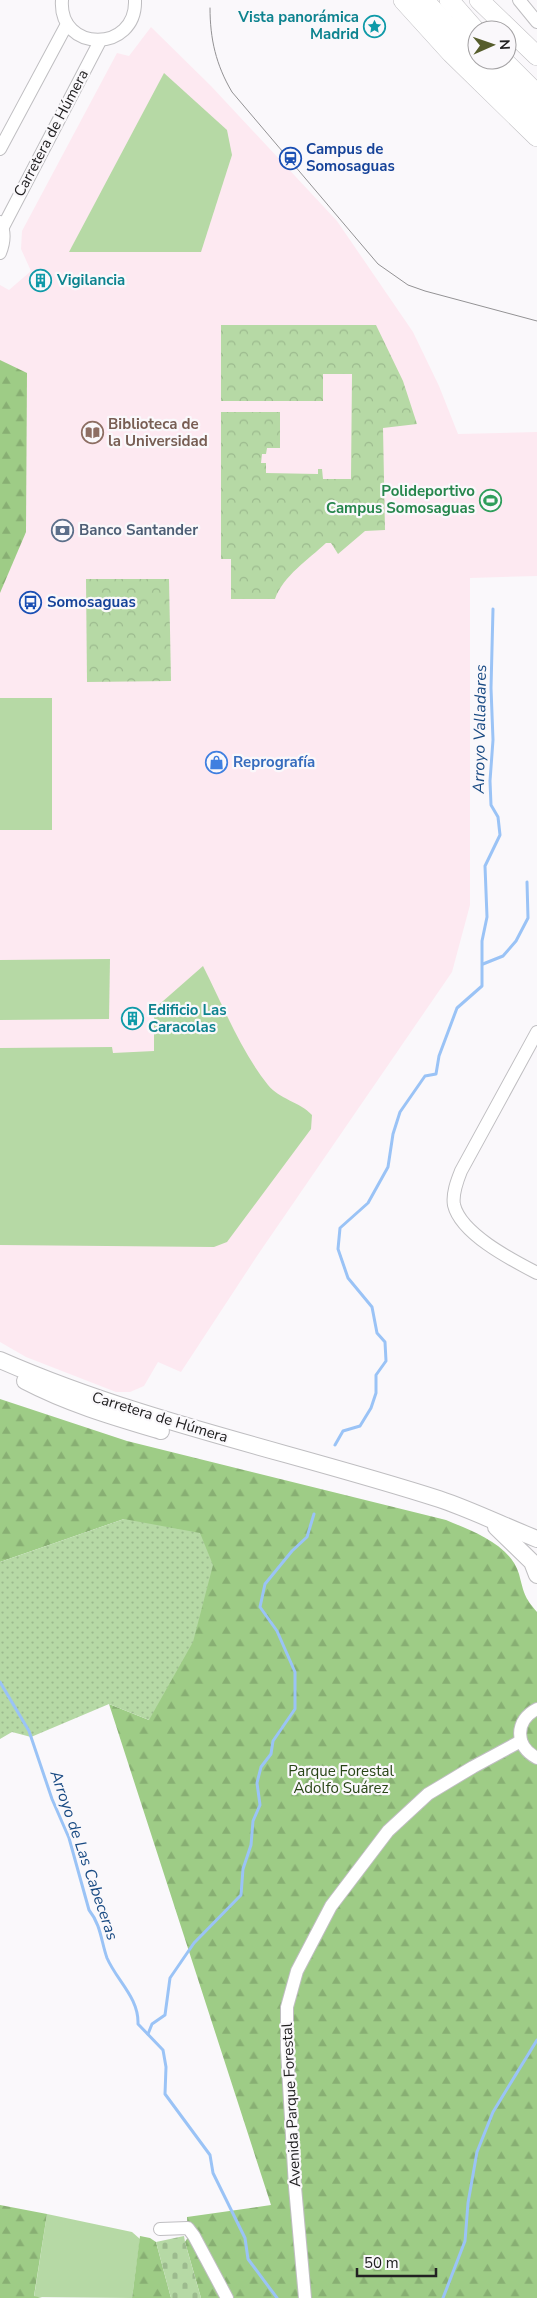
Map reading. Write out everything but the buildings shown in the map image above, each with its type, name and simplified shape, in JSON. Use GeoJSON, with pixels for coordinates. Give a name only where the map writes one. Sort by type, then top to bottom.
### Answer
{"type":"FeatureCollection","features":[{"type":"Feature","properties":{"kind":"highway"},"geometry":{"type":"LineString","coordinates":[[403,0],[451,53],[537,137]]}},
{"type":"Feature","properties":{"kind":"highway"},"geometry":{"type":"LineString","coordinates":[[424,0],[467,46]]}},
{"type":"Feature","properties":{"kind":"highway"},"geometry":{"type":"LineString","coordinates":[[449,0],[467,21]]}},
{"type":"Feature","properties":{"kind":"highway"},"geometry":{"type":"LineString","coordinates":[[479,0],[537,56]]}},
{"type":"Feature","properties":{"kind":"highway"},"geometry":{"type":"LineString","coordinates":[[490,70],[537,116]]}},
{"type":"Feature","properties":{"kind":"highway"},"geometry":{"type":"LineString","coordinates":[[513,70],[537,94]]}},
{"type":"Feature","properties":{"kind":"main road","name":"Carretera de Húmera"},"geometry":{"type":"LineString","coordinates":[[0,1360],[96,1399],[440,1499],[537,1539]]}},
{"type":"Feature","properties":{"kind":"main road","name":"Carretera de Húmera"},"geometry":{"type":"LineString","coordinates":[[0,1368],[48,1393],[97,1412],[189,1438],[283,1461],[322,1466]]}},
{"type":"Feature","properties":{"kind":"main road","name":"Carretera de Húmera"},"geometry":{"type":"LineString","coordinates":[[487,1519],[532,1562],[537,1575]]}},
{"type":"Feature","properties":{"kind":"street"},"geometry":{"type":"LineString","coordinates":[[62,0],[61,9],[67,24],[82,36],[100,41],[114,37],[126,28],[135,11],[135,0]]}},
{"type":"Feature","properties":{"kind":"street"},"geometry":{"type":"LineString","coordinates":[[519,0],[537,22]]}},
{"type":"Feature","properties":{"kind":"street"},"geometry":{"type":"LineString","coordinates":[[0,149],[67,24]]}},
{"type":"Feature","properties":{"kind":"street","name":"Carretera de Húmera"},"geometry":{"type":"LineString","coordinates":[[1,225],[100,41]]}},
{"type":"Feature","properties":{"kind":"street"},"geometry":{"type":"LineString","coordinates":[[0,254],[4,241],[1,225]]}},
{"type":"Feature","properties":{"kind":"street"},"geometry":{"type":"LineString","coordinates":[[537,1032],[461,1171],[455,1186],[454,1204],[464,1224],[478,1237],[537,1273]]}},
{"type":"Feature","properties":{"kind":"street"},"geometry":{"type":"LineString","coordinates":[[537,1709],[530,1712],[520,1726],[520,1741],[524,1748],[537,1758]]}},
{"type":"Feature","properties":{"kind":"street","name":"Avenida Parque Forestal"},"geometry":{"type":"LineString","coordinates":[[305,2298],[287,2050],[287,2007],[297,1971],[331,1906],[388,1831],[428,1794],[520,1741]]}},
{"type":"Feature","properties":{"kind":"street"},"geometry":{"type":"LineString","coordinates":[[160,2229],[188,2228],[227,2298]]}},
{"type":"Feature","properties":{"kind":"shaded area"},"geometry":{"type":"Polygon","coordinates":[[[151,27],[211,86],[337,221],[413,332],[439,386],[458,434],[537,432],[537,576],[470,578],[470,905],[452,972],[257,1256],[181,1372],[158,1362],[144,1386],[130,1392],[116,1392],[26,1357],[0,1342],[0,285],[9,290],[31,271],[21,249],[22,231],[117,53],[129,56],[151,27]]]}},
{"type":"Feature","properties":{"kind":"green space"},"geometry":{"type":"Polygon","coordinates":[[[164,73],[227,130],[232,155],[201,252],[69,252],[164,73]]]}},
{"type":"Feature","properties":{"kind":"green space"},"geometry":{"type":"Polygon","coordinates":[[[221,325],[376,325],[403,381],[417,424],[383,428],[385,530],[365,531],[338,554],[331,543],[326,543],[290,575],[275,599],[231,599],[231,559],[221,559],[221,412],[280,412],[280,448],[267,448],[266,454],[262,454],[261,463],[266,463],[266,473],[318,474],[318,469],[322,469],[323,479],[351,479],[352,374],[323,374],[323,401],[221,401],[221,325]]]}},
{"type":"Feature","properties":{"kind":"green space"},"geometry":{"type":"Polygon","coordinates":[[[0,360],[27,373],[26,532],[0,593],[0,360]]]}},
{"type":"Feature","properties":{"kind":"green space"},"geometry":{"type":"Polygon","coordinates":[[[86,579],[169,579],[171,681],[87,682],[86,579]]]}},
{"type":"Feature","properties":{"kind":"green space"},"geometry":{"type":"Polygon","coordinates":[[[0,698],[52,698],[52,830],[0,830],[0,698]]]}},
{"type":"Feature","properties":{"kind":"green space"},"geometry":{"type":"Polygon","coordinates":[[[110,959],[109,1019],[0,1020],[0,960],[110,959]]]}},
{"type":"Feature","properties":{"kind":"green space"},"geometry":{"type":"Polygon","coordinates":[[[203,966],[232,1027],[258,1071],[273,1090],[312,1115],[311,1129],[227,1242],[214,1247],[0,1245],[0,1048],[112,1047],[113,1053],[154,1051],[154,1009],[203,966]]]}},
{"type":"Feature","properties":{"kind":"green space","name":"Parque Forestal Adolfo Suárez"},"geometry":{"type":"Polygon","coordinates":[[[0,1399],[127,1441],[446,1520],[489,1540],[507,1554],[514,1564],[525,1595],[537,1612],[537,2298],[201,2298],[185,2242],[188,2237],[187,2217],[271,2205],[109,1704],[149,1720],[124,1519],[0,1562],[0,1399]]]}},
{"type":"Feature","properties":{"kind":"green space"},"geometry":{"type":"Polygon","coordinates":[[[124,1519],[200,1533],[213,1565],[193,1642],[149,1720],[109,1704],[31,1737],[12,1732],[0,1739],[0,1562],[124,1519]]]}},
{"type":"Feature","properties":{"kind":"green space"},"geometry":{"type":"Polygon","coordinates":[[[0,2205],[47,2214],[34,2296],[42,2298],[0,2298],[0,2205]]]}},
{"type":"Feature","properties":{"kind":"green space"},"geometry":{"type":"Polygon","coordinates":[[[47,2214],[132,2232],[140,2239],[132,2298],[34,2297],[47,2214]]]}},
{"type":"Feature","properties":{"kind":"green space"},"geometry":{"type":"Polygon","coordinates":[[[140,2236],[150,2238],[156,2242],[171,2298],[132,2298],[140,2236]]]}},
{"type":"Feature","properties":{"kind":"green space"},"geometry":{"type":"Polygon","coordinates":[[[184,2236],[201,2298],[171,2298],[156,2242],[184,2236]]]}},
{"type":"Feature","properties":{"kind":"waterway","name":"Arroyo Valladares"},"geometry":{"type":"LineString","coordinates":[[335,1445],[343,1431],[360,1426],[371,1408],[376,1393],[376,1375],[386,1361],[385,1342],[377,1333],[372,1307],[348,1278],[338,1249],[340,1228],[368,1203],[388,1167],[393,1134],[400,1112],[425,1076],[436,1074],[439,1056],[457,1008],[482,986],[482,941],[487,917],[485,866],[500,835],[498,817],[491,805],[490,781],[493,740],[491,688],[493,609]]}},
{"type":"Feature","properties":{"kind":"waterway"},"geometry":{"type":"LineString","coordinates":[[483,964],[503,956],[516,941],[528,918],[527,882]]}},
{"type":"Feature","properties":{"kind":"waterway","name":"Arroyo Valladares"},"geometry":{"type":"LineString","coordinates":[[148,2034],[152,2024],[165,2015],[170,1978],[194,1943],[241,1895],[243,1869],[251,1845],[253,1821],[260,1805],[257,1783],[261,1767],[271,1754],[273,1741],[295,1709],[295,1672],[277,1631],[260,1607],[265,1584],[292,1551],[307,1537],[314,1514]]}},
{"type":"Feature","properties":{"kind":"waterway","name":"Arroyo de Las Cabeceras"},"geometry":{"type":"LineString","coordinates":[[0,1682],[29,1731],[52,1799],[69,1838],[89,1910],[98,1927],[107,1958],[135,2006],[138,2024],[163,2050],[166,2067],[165,2094],[210,2155],[213,2173],[245,2238],[248,2259],[277,2298]]}},
{"type":"Feature","properties":{"kind":"waterway"},"geometry":{"type":"LineString","coordinates":[[443,2298],[465,2241],[468,2203],[477,2152],[493,2112],[537,2040]]}},
{"type":"Feature","properties":{"kind":"tram line"},"geometry":{"type":"LineString","coordinates":[[210,8],[215,52],[226,82],[232,92],[378,264],[408,285],[537,321]]}},
{"type":"Feature","properties":{"kind":"place","name":"Vista panorámica Madrid"},"geometry":{"type":"Point","coordinates":[375,26]}},
{"type":"Feature","properties":{"kind":"place","name":"Campus de Somosaguas"},"geometry":{"type":"Point","coordinates":[290,158]}},
{"type":"Feature","properties":{"kind":"place","name":"Vigilancia"},"geometry":{"type":"Point","coordinates":[41,280]}},
{"type":"Feature","properties":{"kind":"place","name":"Biblioteca de la Universidad"},"geometry":{"type":"Point","coordinates":[92,433]}},
{"type":"Feature","properties":{"kind":"place","name":"Polideportivo Campus Somosaguas"},"geometry":{"type":"Point","coordinates":[491,500]}},
{"type":"Feature","properties":{"kind":"place","name":"Banco Santander"},"geometry":{"type":"Point","coordinates":[63,530]}},
{"type":"Feature","properties":{"kind":"place","name":"Somosaguas"},"geometry":{"type":"Point","coordinates":[31,602]}},
{"type":"Feature","properties":{"kind":"place","name":"Reprografía"},"geometry":{"type":"Point","coordinates":[217,762]}},
{"type":"Feature","properties":{"kind":"place","name":"Edificio Las Caracolas"},"geometry":{"type":"Point","coordinates":[132,1019]}}]}
